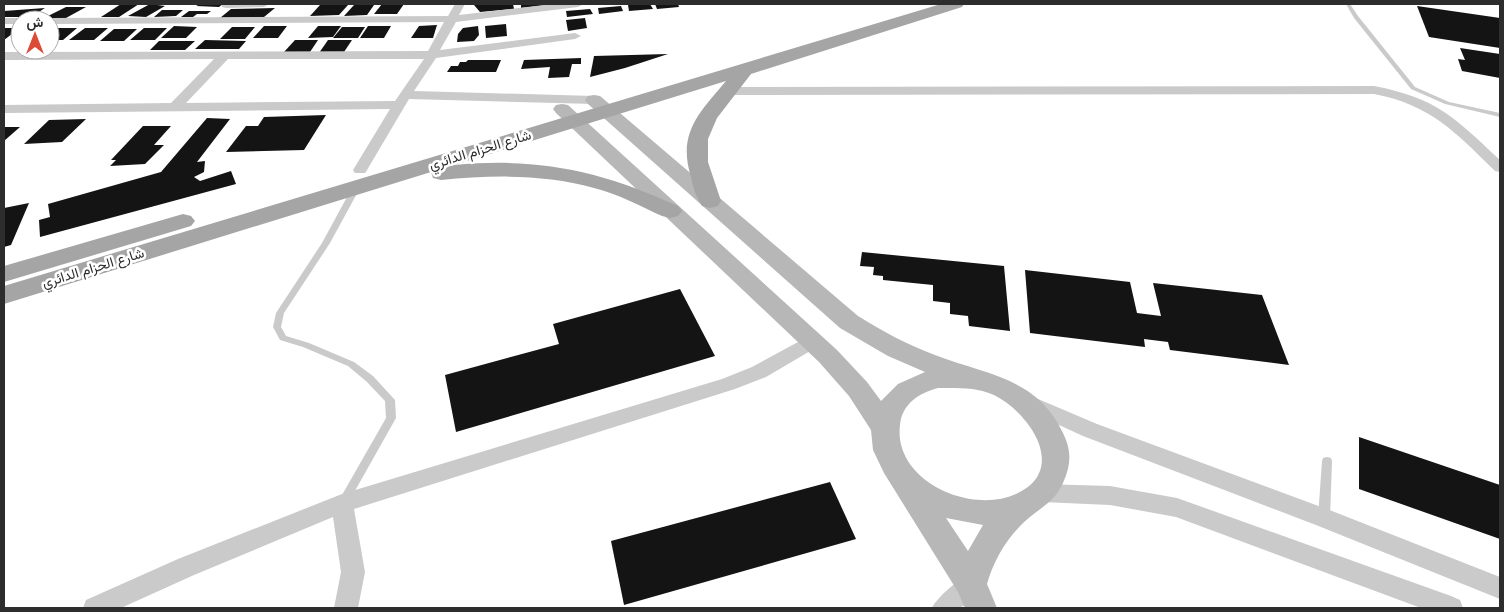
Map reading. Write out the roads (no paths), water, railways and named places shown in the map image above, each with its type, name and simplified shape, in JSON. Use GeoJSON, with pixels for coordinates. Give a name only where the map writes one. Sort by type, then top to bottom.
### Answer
{"type":"FeatureCollection","features":[{"type":"Feature","properties":{"kind":"main road","name":"شارع الحزام الدائري"},"geometry":{"type":"LineString","coordinates":[[601,106],[912,4]]}},
{"type":"Feature","properties":{"kind":"main road","name":"شارع الحزام الدائري"},"geometry":{"type":"LineString","coordinates":[[4,295],[568,115],[744,70],[956,4]]}},
{"type":"Feature","properties":{"kind":"main road"},"geometry":{"type":"LineString","coordinates":[[710,201],[698,171],[697,141],[701,127],[708,114],[730,91],[744,70]]}},
{"type":"Feature","properties":{"kind":"main road"},"geometry":{"type":"LineString","coordinates":[[361,180],[460,170],[506,169],[540,171],[604,183],[670,211]]}},
{"type":"Feature","properties":{"kind":"main road","name":"شارع الحزام الدائري"},"geometry":{"type":"LineString","coordinates":[[4,274],[361,180]]}},
{"type":"Feature","properties":{"kind":"street"},"geometry":{"type":"LineString","coordinates":[[206,20],[227,4],[264,4]]}},
{"type":"Feature","properties":{"kind":"street"},"geometry":{"type":"LineString","coordinates":[[361,180],[402,100],[432,55],[460,4]]}},
{"type":"Feature","properties":{"kind":"street"},"geometry":{"type":"LineString","coordinates":[[60,21],[453,19],[578,4]]}},
{"type":"Feature","properties":{"kind":"street"},"geometry":{"type":"LineString","coordinates":[[397,20],[406,9]]}},
{"type":"Feature","properties":{"kind":"street"},"geometry":{"type":"LineString","coordinates":[[4,56],[432,55],[575,36]]}},
{"type":"Feature","properties":{"kind":"street"},"geometry":{"type":"LineString","coordinates":[[176,106],[224,56]]}},
{"type":"Feature","properties":{"kind":"street"},"geometry":{"type":"LineString","coordinates":[[730,91],[1374,90],[1403,96],[1436,110],[1500,168]]}},
{"type":"Feature","properties":{"kind":"street"},"geometry":{"type":"LineString","coordinates":[[4,109],[402,100],[601,106],[849,322],[871,337],[924,362],[1004,389],[1090,430],[1324,518],[1500,588]]}},
{"type":"Feature","properties":{"kind":"street"},"geometry":{"type":"LineString","coordinates":[[568,115],[844,372],[884,427]]}},
{"type":"Feature","properties":{"kind":"street"},"geometry":{"type":"LineString","coordinates":[[95,608],[186,567],[342,503],[728,384],[773,365],[811,342]]}},
{"type":"Feature","properties":{"kind":"street"},"geometry":{"type":"LineString","coordinates":[[976,596],[903,477],[891,461],[885,444],[884,427],[889,409],[901,394],[918,384],[938,378],[961,378],[985,382]]}},
{"type":"Feature","properties":{"kind":"street"},"geometry":{"type":"LineString","coordinates":[[976,596],[976,567],[991,537],[1002,524],[1034,498],[1053,475],[1056,455],[1052,435],[1040,416],[1022,399]]}},
{"type":"Feature","properties":{"kind":"street"},"geometry":{"type":"LineString","coordinates":[[903,477],[919,492],[933,499],[962,510],[985,513],[1008,511],[1034,498],[1108,494],[1142,499],[1177,508],[1451,608]]}},
{"type":"Feature","properties":{"kind":"street"},"geometry":{"type":"LineString","coordinates":[[342,503],[353,572],[346,608]]}},
{"type":"Feature","properties":{"kind":"street"},"geometry":{"type":"LineString","coordinates":[[944,608],[959,597],[976,596]]}},
{"type":"Feature","properties":{"kind":"lane"},"geometry":{"type":"LineString","coordinates":[[1348,4],[1356,18],[1413,88],[1447,103],[1500,115]]}},
{"type":"Feature","properties":{"kind":"lane"},"geometry":{"type":"LineString","coordinates":[[342,503],[391,418],[390,400],[370,379],[351,364],[283,338],[277,327],[280,313],[326,243],[361,180]]}},
{"type":"Feature","properties":{"kind":"lane"},"geometry":{"type":"LineString","coordinates":[[1324,518],[1326,461]]}}]}
